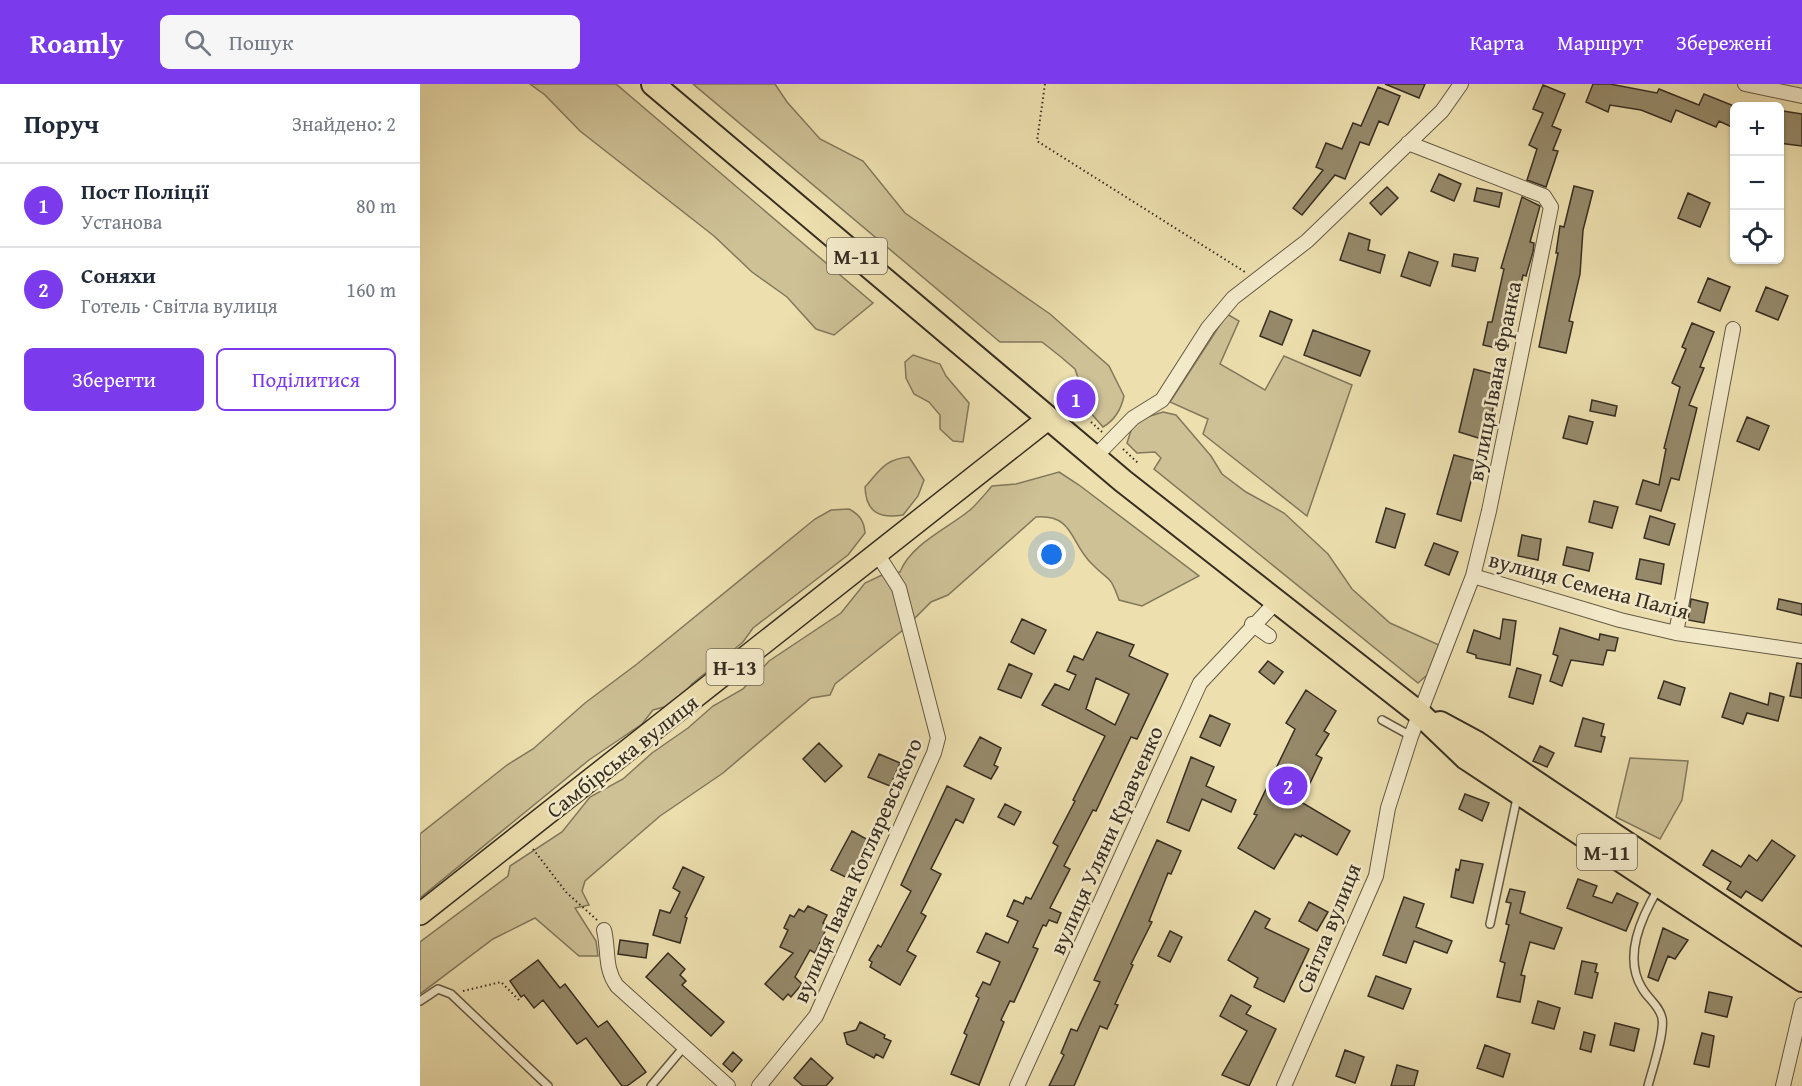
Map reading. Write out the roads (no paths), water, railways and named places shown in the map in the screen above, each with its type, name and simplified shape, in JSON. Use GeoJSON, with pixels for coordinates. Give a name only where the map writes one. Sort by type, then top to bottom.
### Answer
{"type":"FeatureCollection","features":[{"type":"Feature","properties":{"kind":"highway","name":"М-11"},"geometry":{"type":"LineString","coordinates":[[652,84],[1095,457],[1276,602],[1419,712],[1466,758],[1802,980]]}},
{"type":"Feature","properties":{"kind":"highway","name":"М-11"},"geometry":{"type":"LineString","coordinates":[[1419,712],[1477,743],[1802,961]]}},
{"type":"Feature","properties":{"kind":"main road","name":"Самбірська вулиця"},"geometry":{"type":"LineString","coordinates":[[420,914],[1049,418]]}},
{"type":"Feature","properties":{"kind":"street"},"geometry":{"type":"LineString","coordinates":[[1095,457],[1133,418],[1162,400],[1208,328],[1233,298],[1307,241],[1442,111],[1461,84]]}},
{"type":"Feature","properties":{"kind":"street"},"geometry":{"type":"LineString","coordinates":[[1745,84],[1802,96]]}},
{"type":"Feature","properties":{"kind":"street","name":"вулиця Івана Франка"},"geometry":{"type":"LineString","coordinates":[[1408,143],[1544,196],[1551,207],[1489,511],[1473,576],[1419,712]]}},
{"type":"Feature","properties":{"kind":"street"},"geometry":{"type":"LineString","coordinates":[[1676,633],[1733,329]]}},
{"type":"Feature","properties":{"kind":"street","name":"вулиця Івана Котляревського"},"geometry":{"type":"LineString","coordinates":[[759,1086],[816,1016],[934,753],[938,738],[899,588],[878,555]]}},
{"type":"Feature","properties":{"kind":"street","name":"вулиця Семена Палія"},"geometry":{"type":"LineString","coordinates":[[1473,576],[1620,620],[1676,633],[1802,651]]}},
{"type":"Feature","properties":{"kind":"street","name":"вулиця Уляни Кравченко"},"geometry":{"type":"LineString","coordinates":[[1017,1086],[1200,683],[1252,624],[1276,602]]}},
{"type":"Feature","properties":{"kind":"street"},"geometry":{"type":"LineString","coordinates":[[1252,624],[1269,636]]}},
{"type":"Feature","properties":{"kind":"street","name":"Світла вулиця"},"geometry":{"type":"LineString","coordinates":[[1284,1086],[1376,876],[1388,808],[1419,712]]}},
{"type":"Feature","properties":{"kind":"street"},"geometry":{"type":"LineString","coordinates":[[604,930],[610,976],[683,1048],[728,1086]]}},
{"type":"Feature","properties":{"kind":"street"},"geometry":{"type":"LineString","coordinates":[[1783,1086],[1802,1005]]}},
{"type":"Feature","properties":{"kind":"lane"},"geometry":{"type":"LineString","coordinates":[[1382,720],[1411,736]]}},
{"type":"Feature","properties":{"kind":"lane"},"geometry":{"type":"LineString","coordinates":[[1490,924],[1518,793]]}},
{"type":"Feature","properties":{"kind":"lane"},"geometry":{"type":"LineString","coordinates":[[1648,1086],[1663,1021],[1659,1008],[1643,991],[1632,964],[1646,909],[1659,887]]}},
{"type":"Feature","properties":{"kind":"lane"},"geometry":{"type":"LineString","coordinates":[[420,1001],[438,989],[451,994],[548,1086]]}},
{"type":"Feature","properties":{"kind":"lane"},"geometry":{"type":"LineString","coordinates":[[651,1086],[683,1048]]}},
{"type":"Feature","properties":{"kind":"place","name":"Пост Поліції"},"geometry":{"type":"Point","coordinates":[1076,399]}},
{"type":"Feature","properties":{"kind":"place","name":"Соняхи"},"geometry":{"type":"Point","coordinates":[1288,786]}}]}
